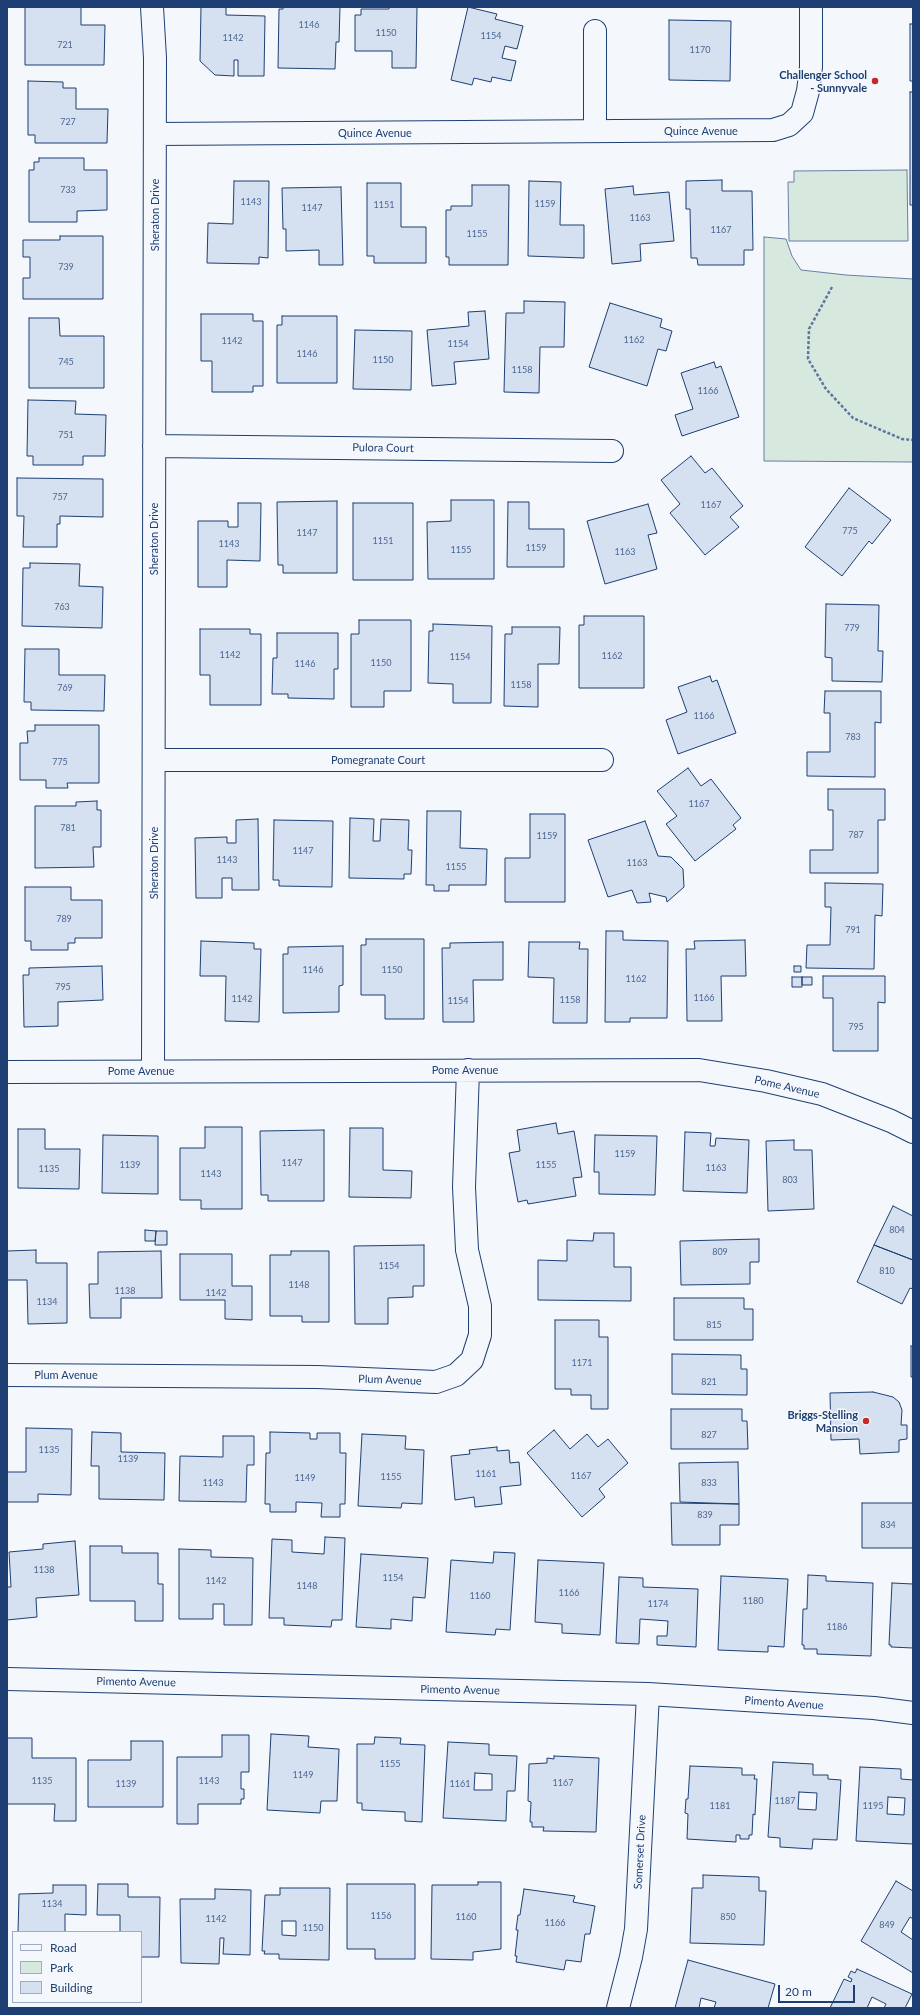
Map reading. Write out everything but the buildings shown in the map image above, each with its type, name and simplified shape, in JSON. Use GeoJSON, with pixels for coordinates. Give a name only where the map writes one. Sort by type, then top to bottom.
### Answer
{"type":"FeatureCollection","features":[{"type":"Feature","properties":{"kind":"street","name":"Sheraton Drive"},"geometry":{"type":"LineString","coordinates":[[152,7],[155,58],[153,1071]]}},
{"type":"Feature","properties":{"kind":"street","name":"Quince Avenue"},"geometry":{"type":"LineString","coordinates":[[155,134],[773,130],[789,125],[802,113],[810,79],[811,7]]}},
{"type":"Feature","properties":{"kind":"street"},"geometry":{"type":"LineString","coordinates":[[595,31],[595,131]]}},
{"type":"Feature","properties":{"kind":"street","name":"Pulora Court"},"geometry":{"type":"LineString","coordinates":[[154,446],[612,450]]}},
{"type":"Feature","properties":{"kind":"street","name":"Pomegranate Court"},"geometry":{"type":"LineString","coordinates":[[154,760],[602,760]]}},
{"type":"Feature","properties":{"kind":"street","name":"Plum Avenue"},"geometry":{"type":"LineString","coordinates":[[7,1375],[317,1377],[436,1382],[456,1375],[472,1360],[480,1335],[480,1306],[467,1250],[464,1195],[468,1070]]}},
{"type":"Feature","properties":{"kind":"street","name":"Pome Avenue"},"geometry":{"type":"LineString","coordinates":[[7,1072],[699,1070],[766,1081],[822,1094],[891,1121],[913,1132]]}},
{"type":"Feature","properties":{"kind":"street","name":"Pimento Avenue"},"geometry":{"type":"LineString","coordinates":[[7,1679],[648,1694],[874,1708],[913,1713]]}},
{"type":"Feature","properties":{"kind":"street","name":"Somerset Drive"},"geometry":{"type":"LineString","coordinates":[[618,2008],[631,1957],[636,1929],[648,1694]]}},
{"type":"Feature","properties":{"kind":"path"},"geometry":{"type":"LineString","coordinates":[[832,287],[809,329],[808,359],[826,389],[853,418],[902,439],[913,440]]}},
{"type":"Feature","properties":{"kind":"green space"},"geometry":{"type":"Polygon","coordinates":[[[907,170],[908,241],[789,241],[788,182],[794,182],[794,171],[907,170]]]}},
{"type":"Feature","properties":{"kind":"green space"},"geometry":{"type":"Polygon","coordinates":[[[764,237],[786,239],[792,256],[801,270],[846,275],[913,279],[913,462],[764,461],[764,237]]]}},
{"type":"Feature","properties":{"kind":"place","name":"Challenger School - Sunnyvale"},"geometry":{"type":"Point","coordinates":[875,81]}},
{"type":"Feature","properties":{"kind":"place","name":"Briggs-Stelling Mansion"},"geometry":{"type":"Point","coordinates":[866,1421]}}]}
